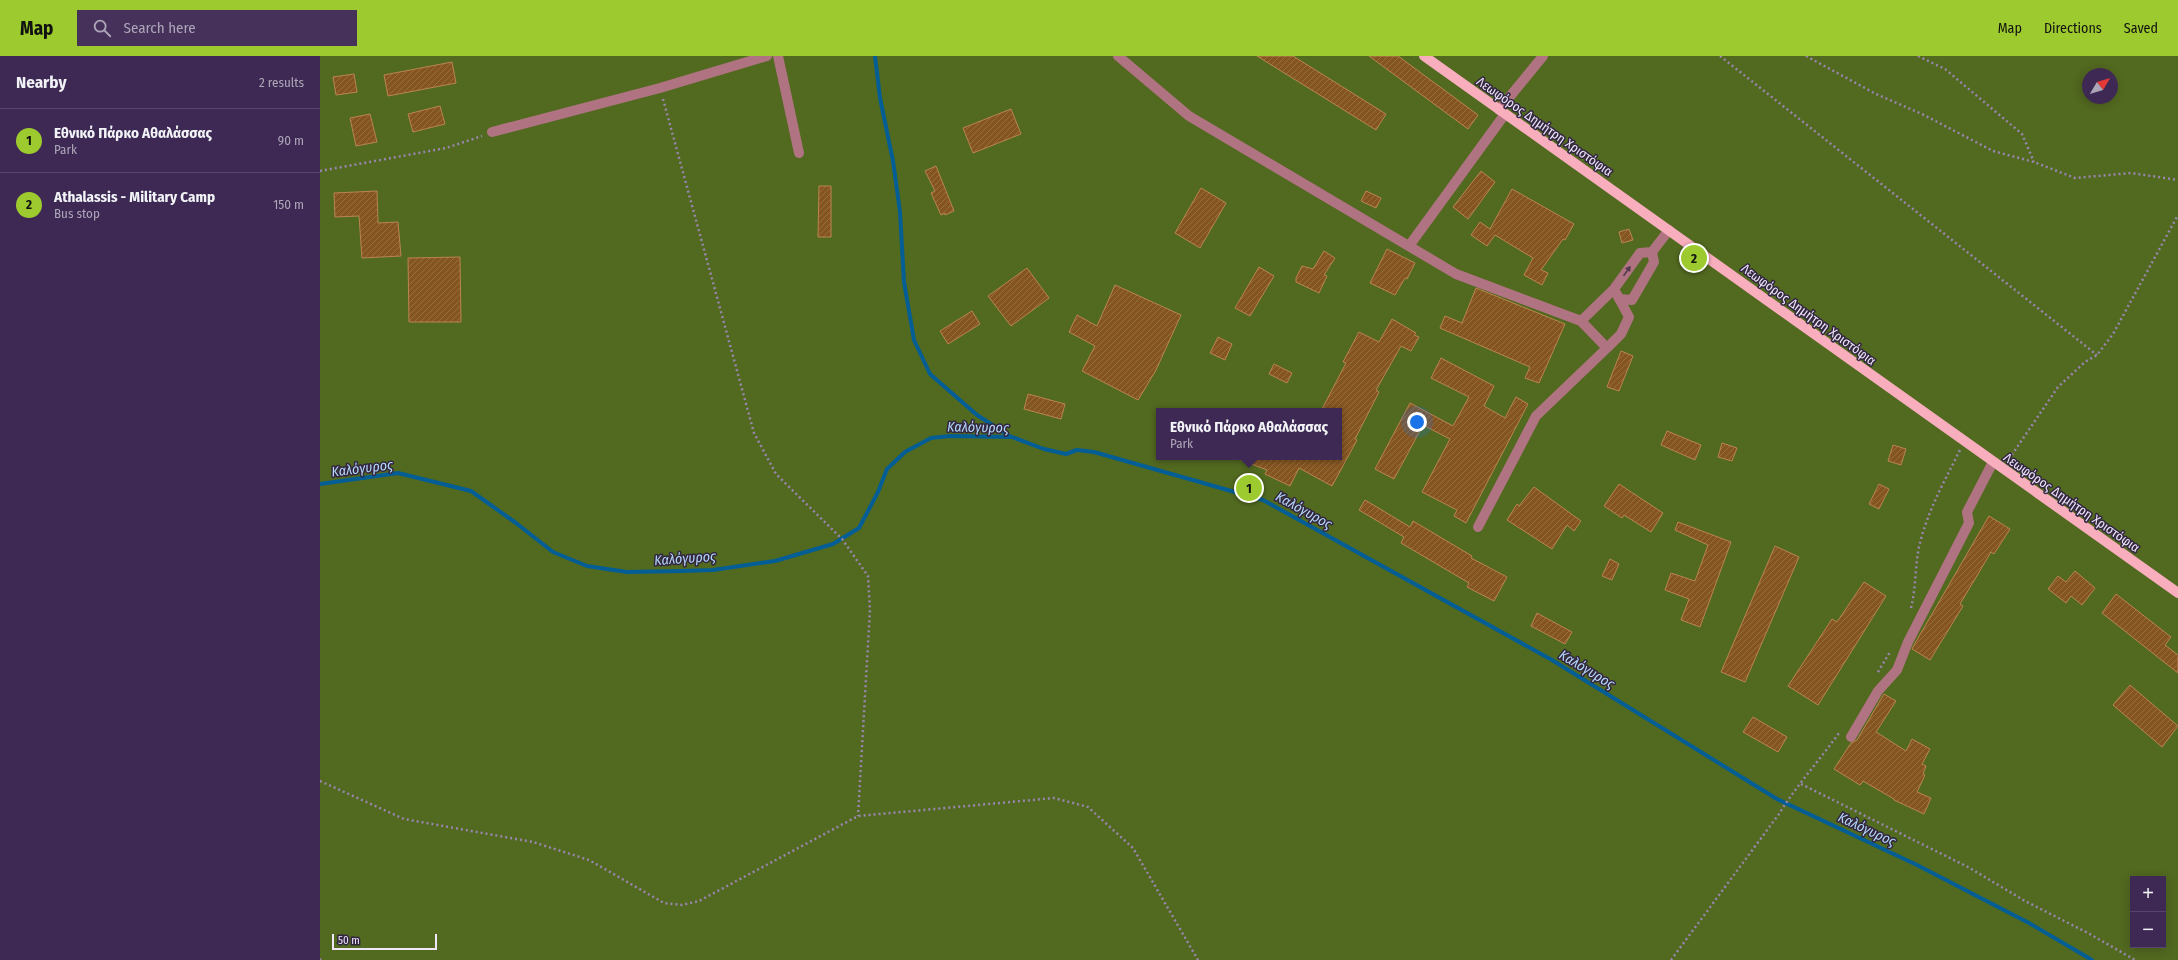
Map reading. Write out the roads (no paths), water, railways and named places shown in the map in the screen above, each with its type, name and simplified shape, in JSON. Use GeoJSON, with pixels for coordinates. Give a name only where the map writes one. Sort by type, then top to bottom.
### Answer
{"type":"FeatureCollection","features":[{"type":"Feature","properties":{"kind":"main road","name":"Λεωφόρος Δημήτρη Χριστόφια"},"geometry":{"type":"LineString","coordinates":[[1424,56],[2178,593]]}},
{"type":"Feature","properties":{"kind":"lane"},"geometry":{"type":"LineString","coordinates":[[492,132],[660,88],[767,56]]}},
{"type":"Feature","properties":{"kind":"lane"},"geometry":{"type":"LineString","coordinates":[[778,56],[799,153]]}},
{"type":"Feature","properties":{"kind":"lane"},"geometry":{"type":"LineString","coordinates":[[1118,56],[1189,116],[1456,274],[1581,321],[1607,348]]}},
{"type":"Feature","properties":{"kind":"lane"},"geometry":{"type":"LineString","coordinates":[[1409,246],[1502,112],[1543,56]]}},
{"type":"Feature","properties":{"kind":"lane"},"geometry":{"type":"LineString","coordinates":[[1581,321],[1614,289],[1640,253],[1652,252],[1669,230]]}},
{"type":"Feature","properties":{"kind":"lane"},"geometry":{"type":"LineString","coordinates":[[1620,299],[1632,300],[1654,262],[1652,252]]}},
{"type":"Feature","properties":{"kind":"lane"},"geometry":{"type":"LineString","coordinates":[[1478,527],[1536,416],[1621,334],[1629,316],[1614,289]]}},
{"type":"Feature","properties":{"kind":"lane"},"geometry":{"type":"LineString","coordinates":[[1850,738],[1878,691],[1897,670],[1908,642],[1969,523],[1967,512],[1993,462]]}},
{"type":"Feature","properties":{"kind":"waterway"},"geometry":{"type":"LineString","coordinates":[[875,56],[880,98],[893,161],[900,212],[904,282],[914,340],[930,374],[977,415],[1011,437]]}},
{"type":"Feature","properties":{"kind":"waterway","name":"Καλόγυρος"},"geometry":{"type":"LineString","coordinates":[[320,484],[398,473],[471,491],[553,552],[587,566],[627,572],[713,570],[775,561],[833,544],[859,528],[878,492],[887,469],[905,452],[931,438],[950,436],[1012,437],[1044,449],[1066,454],[1077,450],[1094,452],[1263,500],[1552,660],[1777,799],[1917,865],[2029,923],[2092,960]]}},
{"type":"Feature","properties":{"kind":"place","name":"Athalassis - Military Camp"},"geometry":{"type":"Point","coordinates":[1694,258]}},
{"type":"Feature","properties":{"kind":"place","name":"Εθνικό Πάρκο Αθαλάσσας"},"geometry":{"type":"Point","coordinates":[1249,488]}}]}
